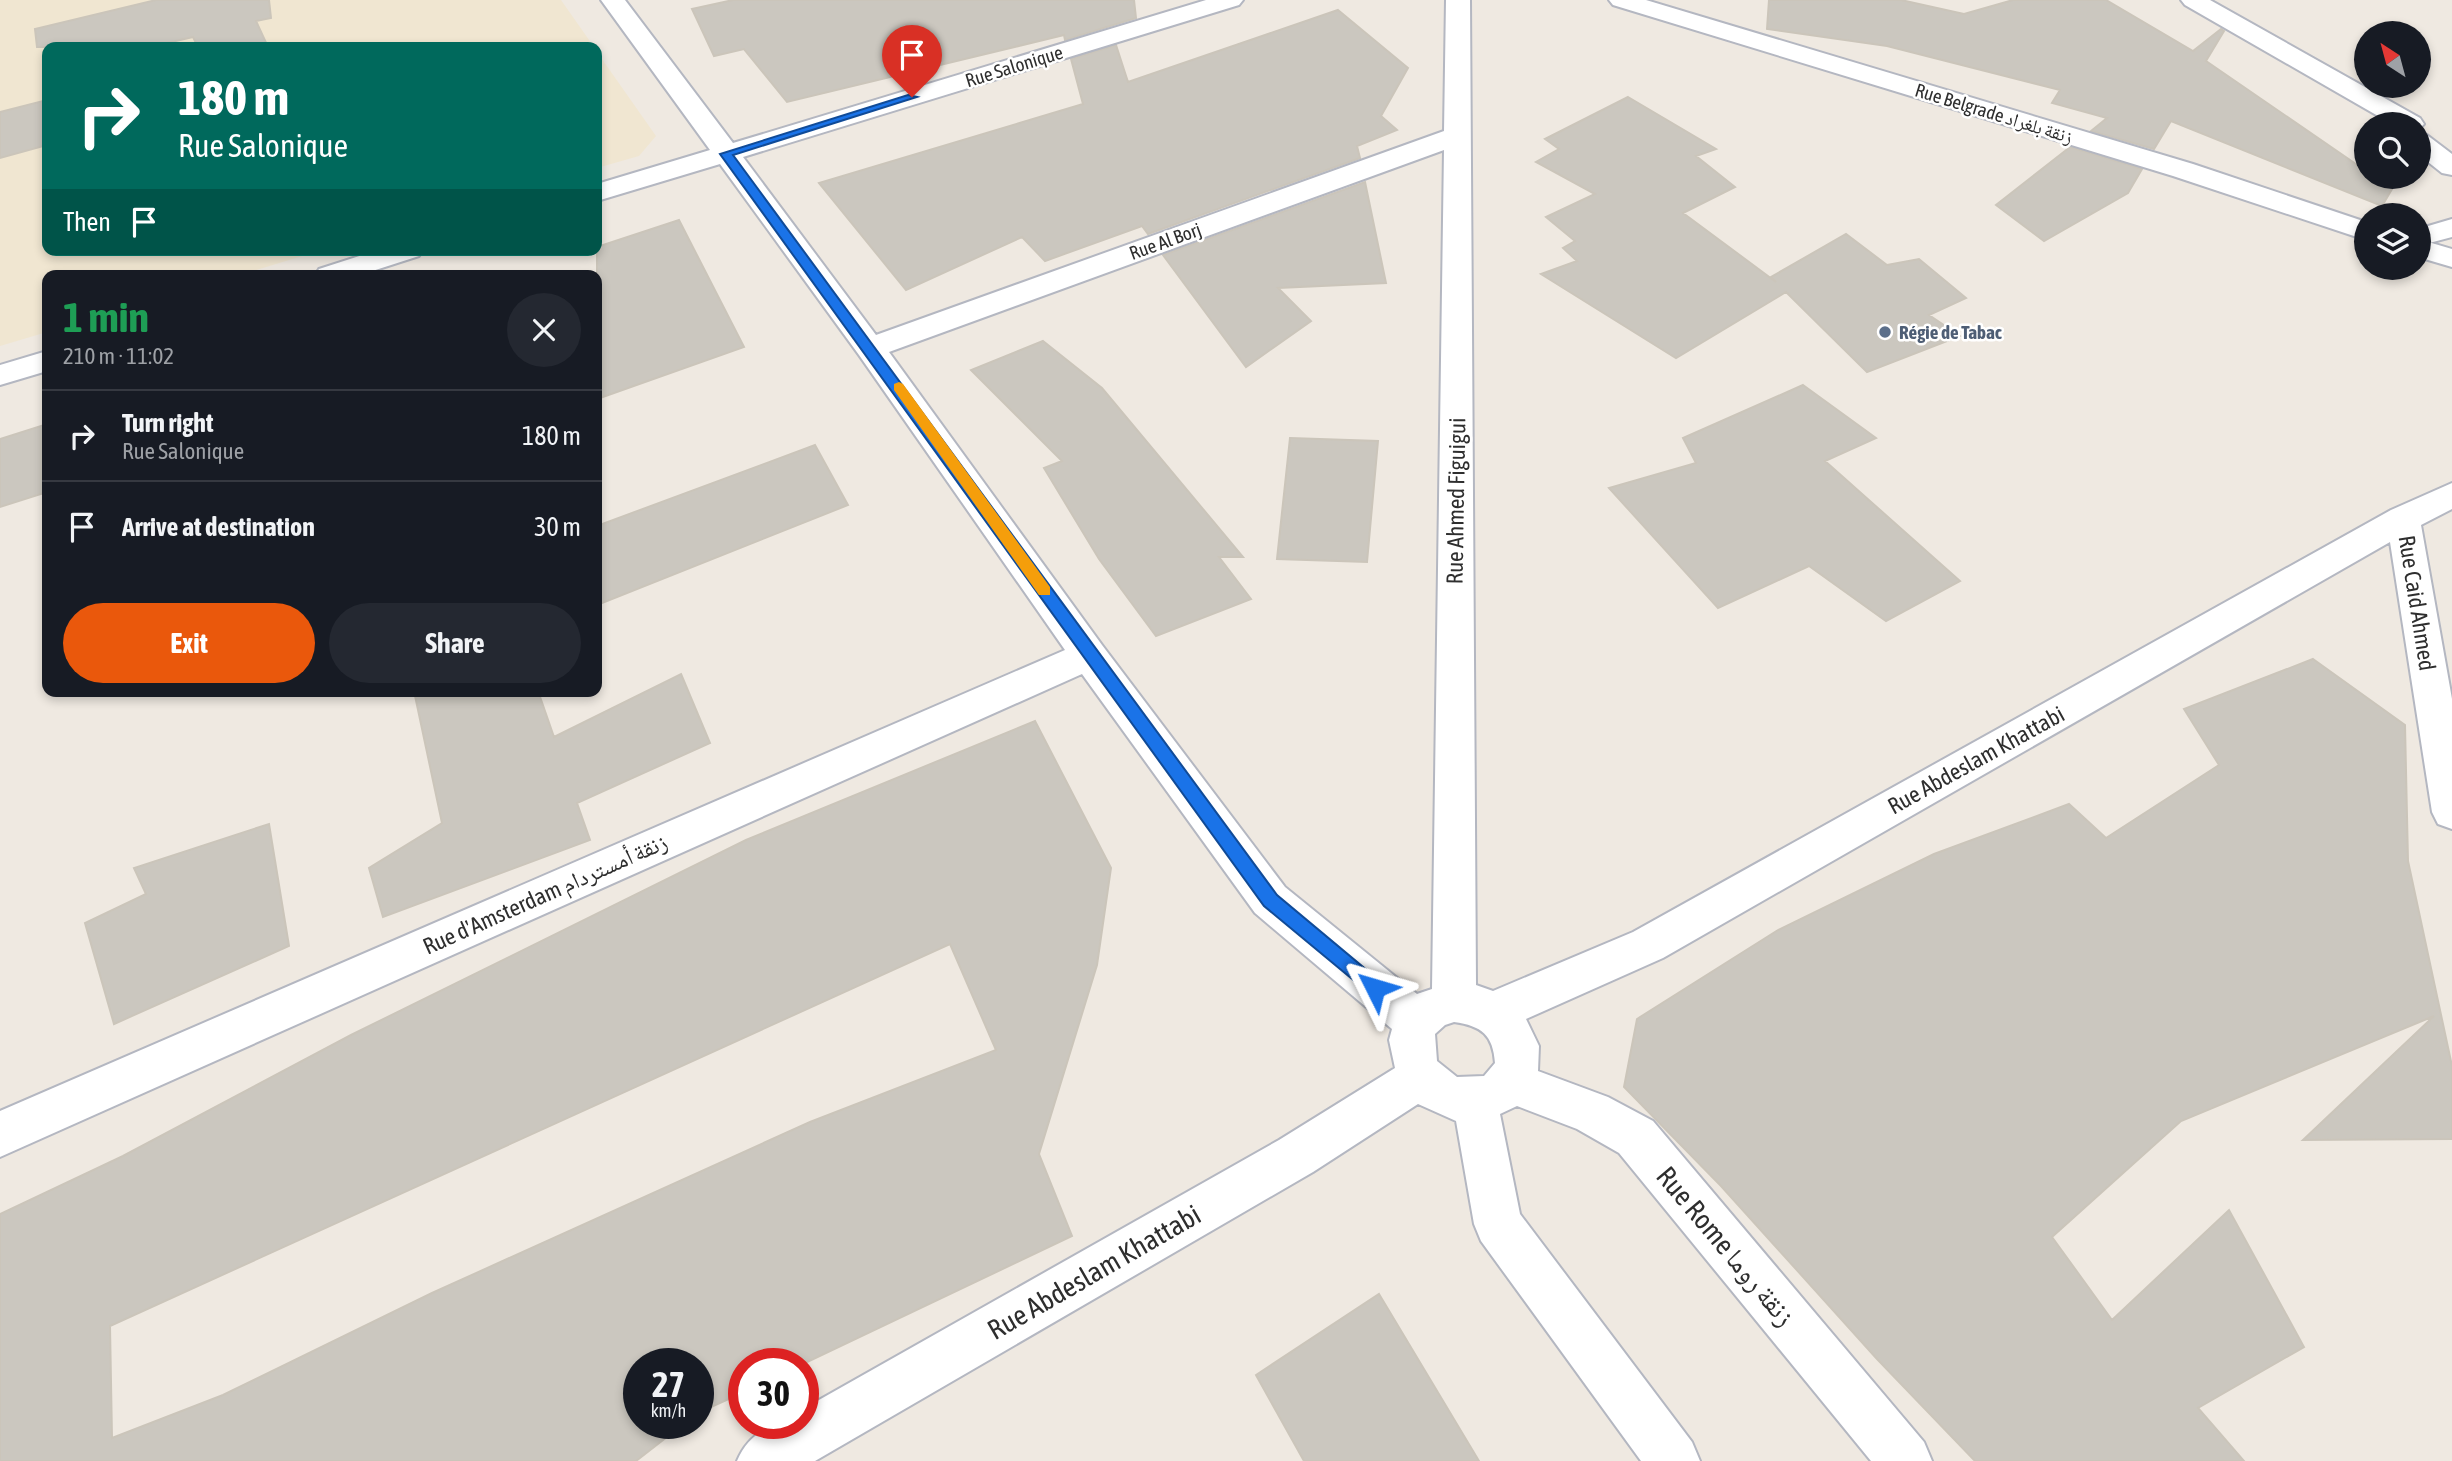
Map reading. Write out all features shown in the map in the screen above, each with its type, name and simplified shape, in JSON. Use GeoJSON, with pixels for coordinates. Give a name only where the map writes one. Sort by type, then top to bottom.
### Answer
{"type":"FeatureCollection","features":[{"type":"Feature","properties":{"kind":"street","name":"Rue Salonique"},"geometry":{"type":"LineString","coordinates":[[602,191],[1231,0]]}},
{"type":"Feature","properties":{"kind":"street","name":"Rue Ahmed Figuigui"},"geometry":{"type":"LineString","coordinates":[[1455,1012],[1458,0]]}},
{"type":"Feature","properties":{"kind":"street","name":"Rue Belgrade زنقة بلغراد"},"geometry":{"type":"LineString","coordinates":[[1621,0],[2183,170],[2354,227]]}},
{"type":"Feature","properties":{"kind":"street"},"geometry":{"type":"LineString","coordinates":[[2193,0],[2385,112]]}},
{"type":"Feature","properties":{"kind":"street"},"geometry":{"type":"LineString","coordinates":[[622,2],[726,154],[870,348],[1089,655],[1270,901],[1455,1012],[1508,1027],[1517,1045],[1517,1065],[1492,1092],[1445,1095],[1420,1077],[1412,1062],[1410,1045],[1455,1012]]}},
{"type":"Feature","properties":{"kind":"street"},"geometry":{"type":"LineString","coordinates":[[2431,134],[2452,143]]}},
{"type":"Feature","properties":{"kind":"street","name":"Rue Al Borj"},"geometry":{"type":"LineString","coordinates":[[870,348],[1459,135]]}},
{"type":"Feature","properties":{"kind":"street"},"geometry":{"type":"LineString","coordinates":[[2431,151],[2452,167]]}},
{"type":"Feature","properties":{"kind":"street"},"geometry":{"type":"LineString","coordinates":[[2431,234],[2452,228]]}},
{"type":"Feature","properties":{"kind":"street"},"geometry":{"type":"LineString","coordinates":[[2431,252],[2452,258]]}},
{"type":"Feature","properties":{"kind":"street"},"geometry":{"type":"LineString","coordinates":[[345,270],[390,256]]}},
{"type":"Feature","properties":{"kind":"street"},"geometry":{"type":"LineString","coordinates":[[0,375],[42,362]]}},
{"type":"Feature","properties":{"kind":"street","name":"Rue Abdeslam Khattabi"},"geometry":{"type":"LineString","coordinates":[[1455,1012],[1648,945],[2403,519],[2452,495]]}},
{"type":"Feature","properties":{"kind":"street","name":"Rue Caid Ahmed"},"geometry":{"type":"LineString","coordinates":[[2403,519],[2452,812]]}},
{"type":"Feature","properties":{"kind":"street","name":"Rue d'Amsterdam زنقة أمستردام"},"geometry":{"type":"LineString","coordinates":[[0,1134],[1089,655]]}},
{"type":"Feature","properties":{"kind":"street","name":"Rue Abdeslam Khattabi"},"geometry":{"type":"LineString","coordinates":[[764,1461],[1296,1156],[1420,1077]]}},
{"type":"Feature","properties":{"kind":"street"},"geometry":{"type":"LineString","coordinates":[[1492,1092],[1498,1224],[1673,1461]]}},
{"type":"Feature","properties":{"kind":"street","name":"Rue Rome زنقة روما"},"geometry":{"type":"LineString","coordinates":[[1492,1092],[1592,1113],[1636,1137],[1905,1461]]}},
{"type":"Feature","properties":{"kind":"shaded area"},"geometry":{"type":"Polygon","coordinates":[[[0,0],[561,0],[590,42],[42,42],[42,256],[302,256],[256,270],[42,270],[42,333],[0,346],[0,0]]]}},
{"type":"Feature","properties":{"kind":"shaded area"},"geometry":{"type":"Polygon","coordinates":[[[602,59],[656,136],[639,156],[602,167],[602,59]]]}},
{"type":"Feature","properties":{"kind":"building"},"geometry":{"type":"Polygon","coordinates":[[[156,0],[269,0],[271,18],[256,21],[266,42],[196,42],[193,37],[172,42],[42,42],[42,47],[37,47],[35,29],[156,0]]]}},
{"type":"Feature","properties":{"kind":"building"},"geometry":{"type":"Polygon","coordinates":[[[733,0],[1134,0],[1136,18],[1065,40],[1064,35],[787,102],[744,49],[714,56],[692,9],[733,0]]]}},
{"type":"Feature","properties":{"kind":"building"},"geometry":{"type":"Polygon","coordinates":[[[1769,0],[1901,0],[1964,14],[2013,0],[2106,0],[2193,51],[2221,29],[2224,31],[2206,61],[2354,163],[2354,189],[2392,189],[2384,203],[2375,203],[2171,121],[2154,149],[2091,131],[2107,118],[2052,103],[2060,90],[1887,46],[1767,29],[1769,0]]]}},
{"type":"Feature","properties":{"kind":"building"},"geometry":{"type":"Polygon","coordinates":[[[1338,10],[1408,68],[1381,116],[1397,130],[1357,146],[1360,158],[1148,234],[1142,226],[1045,261],[1022,237],[906,290],[819,183],[1083,104],[1071,59],[1116,45],[1128,82],[1338,10]]]}},
{"type":"Feature","properties":{"kind":"building"},"geometry":{"type":"Polygon","coordinates":[[[1628,97],[1716,149],[1696,156],[1735,187],[1683,213],[1776,282],[1771,277],[1846,234],[1887,265],[1919,259],[1966,298],[1929,315],[1960,336],[1867,372],[1786,292],[1676,358],[1541,274],[1577,261],[1563,248],[1575,241],[1546,217],[1595,194],[1536,162],[1559,149],[1545,139],[1628,97]]]}},
{"type":"Feature","properties":{"kind":"building"},"geometry":{"type":"Polygon","coordinates":[[[42,101],[42,146],[0,158],[0,112],[42,101]]]}},
{"type":"Feature","properties":{"kind":"building"},"geometry":{"type":"Polygon","coordinates":[[[2070,147],[2142,169],[2128,193],[2044,241],[1996,205],[2070,147]]]}},
{"type":"Feature","properties":{"kind":"building"},"geometry":{"type":"Polygon","coordinates":[[[1365,182],[1386,283],[1278,288],[1311,321],[1246,367],[1163,255],[1365,182]]]}},
{"type":"Feature","properties":{"kind":"building"},"geometry":{"type":"Polygon","coordinates":[[[679,220],[744,347],[602,397],[602,270],[597,270],[597,256],[602,256],[602,245],[679,220]]]}},
{"type":"Feature","properties":{"kind":"building"},"geometry":{"type":"Polygon","coordinates":[[[1043,341],[1102,388],[1243,557],[1219,557],[1251,599],[1156,636],[1099,559],[1044,468],[1062,461],[971,370],[1043,341]]]}},
{"type":"Feature","properties":{"kind":"building"},"geometry":{"type":"Polygon","coordinates":[[[1803,385],[1876,438],[1825,461],[1960,581],[1886,621],[1809,566],[1718,608],[1609,488],[1696,463],[1683,438],[1803,385]]]}},
{"type":"Feature","properties":{"kind":"building"},"geometry":{"type":"Polygon","coordinates":[[[42,426],[42,494],[0,507],[0,439],[42,426]]]}},
{"type":"Feature","properties":{"kind":"building"},"geometry":{"type":"Polygon","coordinates":[[[1290,438],[1378,441],[1367,562],[1277,559],[1290,438]]]}},
{"type":"Feature","properties":{"kind":"building"},"geometry":{"type":"Polygon","coordinates":[[[815,445],[848,505],[602,603],[602,524],[815,445]]]}},
{"type":"Feature","properties":{"kind":"building"},"geometry":{"type":"Polygon","coordinates":[[[2313,659],[2405,725],[2408,861],[2452,1066],[2452,1139],[2303,1140],[2434,1016],[2181,1121],[2052,1237],[2112,1320],[2229,1210],[2304,1347],[2198,1408],[2244,1461],[1975,1461],[1877,1359],[1721,1186],[1624,1087],[1637,1019],[1778,930],[1934,854],[2069,804],[2106,838],[2219,765],[2184,709],[2313,659]]]}},
{"type":"Feature","properties":{"kind":"building"},"geometry":{"type":"Polygon","coordinates":[[[681,674],[710,743],[577,803],[590,840],[383,917],[369,868],[442,823],[415,697],[540,697],[554,737],[681,674]]]}},
{"type":"Feature","properties":{"kind":"building"},"geometry":{"type":"Polygon","coordinates":[[[1035,721],[1111,868],[1097,965],[1039,1154],[1072,1236],[819,1356],[819,1348],[728,1348],[728,1399],[714,1406],[714,1348],[623,1348],[623,1439],[664,1439],[636,1461],[0,1461],[0,1214],[123,1156],[351,1035],[746,840],[1035,721]],[[950,944],[110,1326],[112,1438],[223,1395],[432,1293],[810,1122],[996,1050],[950,944]]]}},
{"type":"Feature","properties":{"kind":"building"},"geometry":{"type":"Polygon","coordinates":[[[269,824],[289,946],[114,1024],[85,923],[146,894],[134,868],[269,824]]]}},
{"type":"Feature","properties":{"kind":"building"},"geometry":{"type":"Polygon","coordinates":[[[1379,1294],[1479,1461],[1304,1461],[1256,1375],[1379,1294]]]}},
{"type":"Feature","properties":{"kind":"slow traffic"},"geometry":{"type":"LineString","coordinates":[[899,387],[1044,591]]}},
{"type":"Feature","properties":{"kind":"place","name":"Régie de Tabac"},"geometry":{"type":"Point","coordinates":[1885,332]}},
{"type":"Feature","properties":{"kind":"route"},"geometry":{"type":"LineString","coordinates":[[912,97],[726,154],[969,483],[1089,655],[1270,901],[1375,988]]}}]}
